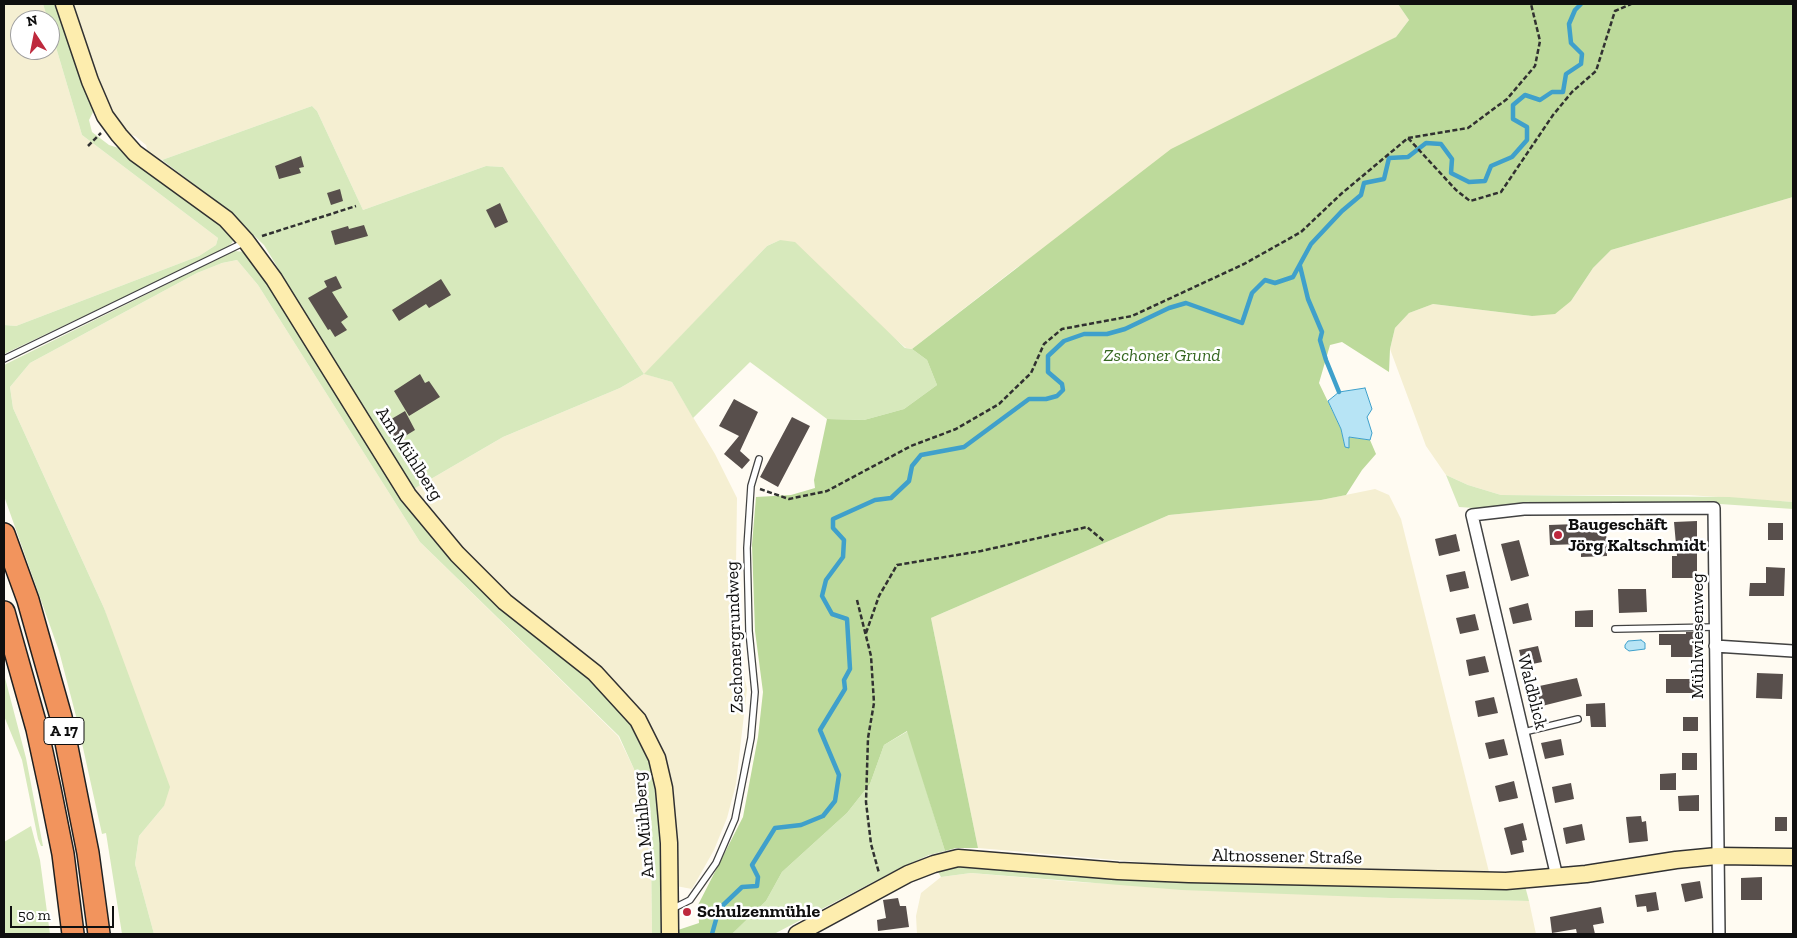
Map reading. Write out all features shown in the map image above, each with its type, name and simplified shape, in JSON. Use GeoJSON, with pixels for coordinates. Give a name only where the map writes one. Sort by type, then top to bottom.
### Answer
{"type":"FeatureCollection","features":[{"type":"Feature","properties":{"kind":"highway","name":"A 17"},"geometry":{"type":"LineString","coordinates":[[4,534],[28,600],[61,717],[88,853],[99,934]]}},
{"type":"Feature","properties":{"kind":"highway","name":"A 17"},"geometry":{"type":"LineString","coordinates":[[4,612],[37,729],[50,789],[63,854],[73,934]]}},
{"type":"Feature","properties":{"kind":"street","name":"Am Mühlberg"},"geometry":{"type":"LineString","coordinates":[[64,4],[90,81],[105,116],[135,153],[226,219],[246,241],[274,278],[408,495],[457,554],[505,602],[594,673],[615,693],[642,726],[656,758],[664,788],[669,844],[670,934]]}},
{"type":"Feature","properties":{"kind":"street","name":"Mühlwiesenweg"},"geometry":{"type":"LineString","coordinates":[[1472,515],[1524,509],[1714,508],[1719,934]]}},
{"type":"Feature","properties":{"kind":"street","name":"Waldblick"},"geometry":{"type":"LineString","coordinates":[[1472,515],[1557,877]]}},
{"type":"Feature","properties":{"kind":"street"},"geometry":{"type":"LineString","coordinates":[[1715,646],[1793,651]]}},
{"type":"Feature","properties":{"kind":"street","name":"Altnossener Straße"},"geometry":{"type":"LineString","coordinates":[[797,934],[883,888],[934,864],[958,858],[1118,871],[1189,874],[1506,881],[1557,877],[1718,856],[1793,857]]}},
{"type":"Feature","properties":{"kind":"lane"},"geometry":{"type":"LineString","coordinates":[[4,359],[246,241]]}},
{"type":"Feature","properties":{"kind":"lane","name":"Zschonergrundweg"},"geometry":{"type":"LineString","coordinates":[[670,910],[690,900],[716,863],[735,819],[751,738],[755,692],[749,631],[747,548],[751,486],[759,459]]}},
{"type":"Feature","properties":{"kind":"lane"},"geometry":{"type":"LineString","coordinates":[[1615,629],[1715,627]]}},
{"type":"Feature","properties":{"kind":"lane"},"geometry":{"type":"LineString","coordinates":[[1524,732],[1578,719]]}},
{"type":"Feature","properties":{"kind":"path"},"geometry":{"type":"LineString","coordinates":[[751,486],[789,499],[828,491],[911,446],[956,429],[999,404],[1031,372],[1044,344],[1062,329],[1132,316],[1244,264],[1301,232],[1341,194],[1408,138],[1468,128],[1508,99],[1535,66],[1540,41],[1531,4]]}},
{"type":"Feature","properties":{"kind":"path"},"geometry":{"type":"LineString","coordinates":[[1408,138],[1456,190],[1470,201],[1501,192],[1553,115],[1572,92],[1596,71],[1615,11],[1632,4]]}},
{"type":"Feature","properties":{"kind":"path"},"geometry":{"type":"LineString","coordinates":[[246,241],[356,206]]}},
{"type":"Feature","properties":{"kind":"path"},"geometry":{"type":"LineString","coordinates":[[866,633],[879,596],[897,565],[981,551],[1087,527],[1105,542]]}},
{"type":"Feature","properties":{"kind":"path"},"geometry":{"type":"LineString","coordinates":[[857,600],[871,656],[874,704],[868,738],[866,802],[871,844],[883,888]]}},
{"type":"Feature","properties":{"kind":"shaded area"},"geometry":{"type":"Polygon","coordinates":[[[4,4],[43,4],[45,10],[10,10],[10,60],[60,60],[82,135],[218,238],[216,245],[199,256],[16,326],[4,325],[4,4]]]}},
{"type":"Feature","properties":{"kind":"shaded area"},"geometry":{"type":"Polygon","coordinates":[[[70,4],[1398,4],[1409,20],[1396,37],[1016,268],[912,349],[906,348],[780,240],[767,246],[645,374],[672,382],[715,454],[737,498],[735,635],[747,689],[736,784],[727,818],[714,850],[692,889],[676,886],[657,742],[485,575],[412,490],[503,437],[620,388],[644,374],[503,167],[486,166],[363,210],[317,111],[312,106],[162,160],[148,153],[146,145],[135,136],[124,133],[110,114],[70,4]]]}},
{"type":"Feature","properties":{"kind":"shaded area"},"geometry":{"type":"Polygon","coordinates":[[[1793,197],[1793,502],[1688,495],[1501,495],[1468,485],[1446,475],[1426,446],[1390,349],[1395,328],[1409,313],[1433,304],[1532,316],[1571,301],[1593,268],[1611,250],[1793,197]]]}},
{"type":"Feature","properties":{"kind":"shaded area"},"geometry":{"type":"Polygon","coordinates":[[[237,260],[258,285],[420,542],[618,736],[634,769],[651,851],[652,934],[154,934],[135,864],[139,836],[164,806],[104,608],[13,408],[10,387],[30,363],[197,273],[222,263],[237,260]]]}},
{"type":"Feature","properties":{"kind":"shaded area"},"geometry":{"type":"Polygon","coordinates":[[[1375,489],[1389,495],[1401,519],[1489,872],[1150,863],[978,848],[931,618],[1169,515],[1321,500],[1375,489]]]}},
{"type":"Feature","properties":{"kind":"shaded area"},"geometry":{"type":"Polygon","coordinates":[[[971,873],[1076,882],[1390,898],[1529,901],[1536,934],[917,934],[916,916],[921,893],[941,877],[971,873]]]}},
{"type":"Feature","properties":{"kind":"green space"},"geometry":{"type":"Polygon","coordinates":[[[43,4],[58,4],[94,110],[89,120],[92,132],[109,145],[122,149],[197,202],[234,238],[232,243],[226,248],[4,354],[4,325],[16,326],[199,256],[216,245],[218,238],[82,135],[60,60],[60,10],[45,10],[43,4]]]}},
{"type":"Feature","properties":{"kind":"green space","name":"Zschoner Grund"},"geometry":{"type":"Polygon","coordinates":[[[1398,4],[1793,4],[1793,197],[1611,250],[1593,268],[1571,301],[1555,314],[1532,316],[1433,304],[1409,313],[1395,328],[1390,349],[1389,372],[1342,342],[1330,345],[1319,383],[1341,429],[1345,447],[1349,437],[1370,440],[1376,454],[1362,470],[1346,495],[1321,500],[1169,515],[931,618],[978,848],[956,848],[945,851],[907,731],[884,745],[870,784],[847,813],[782,872],[766,901],[732,934],[676,934],[675,931],[699,923],[698,905],[743,817],[758,737],[763,692],[755,631],[752,545],[756,497],[791,495],[815,488],[814,480],[827,419],[864,420],[904,409],[937,385],[927,360],[912,349],[1171,149],[1396,37],[1409,20],[1398,4]]]}},
{"type":"Feature","properties":{"kind":"green space"},"geometry":{"type":"Polygon","coordinates":[[[312,106],[317,111],[363,210],[486,166],[503,167],[644,374],[620,388],[503,437],[412,490],[264,245],[224,207],[162,160],[312,106]]]}},
{"type":"Feature","properties":{"kind":"green space"},"geometry":{"type":"Polygon","coordinates":[[[780,240],[795,242],[905,348],[912,349],[927,360],[937,385],[904,409],[864,420],[827,419],[750,362],[693,418],[672,382],[644,374],[767,246],[780,240]]]}},
{"type":"Feature","properties":{"kind":"green space"},"geometry":{"type":"Polygon","coordinates":[[[234,251],[247,252],[260,269],[404,501],[610,697],[632,723],[656,774],[661,803],[663,934],[652,934],[651,851],[634,769],[619,736],[420,542],[258,285],[237,260],[222,263],[197,273],[30,363],[10,387],[13,408],[104,608],[170,787],[164,806],[139,836],[135,864],[154,934],[122,934],[106,833],[102,834],[76,716],[59,651],[4,496],[4,365],[234,251]]]}},
{"type":"Feature","properties":{"kind":"green space"},"geometry":{"type":"Polygon","coordinates":[[[1446,475],[1468,485],[1501,495],[1729,497],[1793,502],[1793,509],[1720,504],[1522,505],[1488,509],[1459,507],[1446,475]]]}},
{"type":"Feature","properties":{"kind":"green space"},"geometry":{"type":"Polygon","coordinates":[[[4,674],[26,758],[43,846],[41,846],[38,839],[22,760],[4,716],[4,674]]]}},
{"type":"Feature","properties":{"kind":"green space"},"geometry":{"type":"Polygon","coordinates":[[[908,731],[945,851],[929,855],[900,868],[774,934],[732,934],[766,901],[782,872],[847,813],[870,784],[884,745],[908,731]]]}},
{"type":"Feature","properties":{"kind":"green space"},"geometry":{"type":"Polygon","coordinates":[[[31,826],[40,860],[50,934],[4,934],[4,842],[31,826]]]}},
{"type":"Feature","properties":{"kind":"green space"},"geometry":{"type":"Polygon","coordinates":[[[953,864],[1525,886],[1529,901],[1182,890],[971,873],[941,877],[937,870],[953,864]]]}},
{"type":"Feature","properties":{"kind":"water"},"geometry":{"type":"Polygon","coordinates":[[[1365,388],[1372,409],[1367,417],[1372,433],[1370,440],[1349,437],[1349,448],[1345,447],[1341,429],[1328,401],[1339,392],[1365,388]]]}},
{"type":"Feature","properties":{"kind":"water"},"geometry":{"type":"Polygon","coordinates":[[[1641,640],[1645,643],[1645,649],[1629,651],[1625,648],[1628,641],[1641,640]]]}},
{"type":"Feature","properties":{"kind":"building"},"geometry":{"type":"Polygon","coordinates":[[[301,156],[304,167],[299,168],[301,173],[279,179],[275,166],[301,156]]]}},
{"type":"Feature","properties":{"kind":"building"},"geometry":{"type":"Polygon","coordinates":[[[340,189],[343,201],[331,205],[327,193],[340,189]]]}},
{"type":"Feature","properties":{"kind":"building"},"geometry":{"type":"Polygon","coordinates":[[[500,203],[508,222],[495,228],[486,210],[500,203]]]}},
{"type":"Feature","properties":{"kind":"building"},"geometry":{"type":"Polygon","coordinates":[[[364,225],[368,236],[335,245],[331,231],[348,226],[349,229],[364,225]]]}},
{"type":"Feature","properties":{"kind":"building"},"geometry":{"type":"Polygon","coordinates":[[[336,276],[342,288],[332,292],[348,317],[341,322],[347,330],[335,337],[330,329],[328,330],[308,298],[327,287],[324,281],[336,276]]]}},
{"type":"Feature","properties":{"kind":"building"},"geometry":{"type":"Polygon","coordinates":[[[441,279],[451,295],[429,308],[426,304],[399,321],[392,310],[441,279]]]}},
{"type":"Feature","properties":{"kind":"building"},"geometry":{"type":"Polygon","coordinates":[[[420,374],[425,383],[429,381],[440,397],[409,416],[394,391],[420,374]]]}},
{"type":"Feature","properties":{"kind":"building"},"geometry":{"type":"Polygon","coordinates":[[[734,399],[758,412],[740,451],[750,460],[742,469],[724,454],[739,436],[719,426],[734,399]]]}},
{"type":"Feature","properties":{"kind":"building"},"geometry":{"type":"Polygon","coordinates":[[[405,411],[415,430],[397,441],[387,425],[388,421],[405,411]]]}},
{"type":"Feature","properties":{"kind":"building"},"geometry":{"type":"Polygon","coordinates":[[[792,417],[810,426],[778,487],[760,477],[792,417]]]}},
{"type":"Feature","properties":{"kind":"building"},"geometry":{"type":"Polygon","coordinates":[[[1697,521],[1697,578],[1672,578],[1672,556],[1677,556],[1674,522],[1697,521]]]}},
{"type":"Feature","properties":{"kind":"building"},"geometry":{"type":"Polygon","coordinates":[[[1768,523],[1783,523],[1783,540],[1768,540],[1768,523]]]}},
{"type":"Feature","properties":{"kind":"building"},"geometry":{"type":"Polygon","coordinates":[[[1577,524],[1577,529],[1606,529],[1607,556],[1581,557],[1581,544],[1550,545],[1549,525],[1577,524]]]}},
{"type":"Feature","properties":{"kind":"building"},"geometry":{"type":"Polygon","coordinates":[[[1456,534],[1460,551],[1439,556],[1435,539],[1456,534]]]}},
{"type":"Feature","properties":{"kind":"building"},"geometry":{"type":"Polygon","coordinates":[[[1519,540],[1529,576],[1511,581],[1501,544],[1519,540]]]}},
{"type":"Feature","properties":{"kind":"building"},"geometry":{"type":"Polygon","coordinates":[[[1766,567],[1785,568],[1784,596],[1749,596],[1750,583],[1766,583],[1766,567]]]}},
{"type":"Feature","properties":{"kind":"building"},"geometry":{"type":"Polygon","coordinates":[[[1465,571],[1469,588],[1450,592],[1446,575],[1465,571]]]}},
{"type":"Feature","properties":{"kind":"building"},"geometry":{"type":"Polygon","coordinates":[[[1618,589],[1646,589],[1647,612],[1619,613],[1618,589]]]}},
{"type":"Feature","properties":{"kind":"building"},"geometry":{"type":"Polygon","coordinates":[[[1528,603],[1532,620],[1513,624],[1509,608],[1528,603]]]}},
{"type":"Feature","properties":{"kind":"building"},"geometry":{"type":"Polygon","coordinates":[[[1593,610],[1593,627],[1575,627],[1575,611],[1593,610]]]}},
{"type":"Feature","properties":{"kind":"building"},"geometry":{"type":"Polygon","coordinates":[[[1475,614],[1479,630],[1460,634],[1456,618],[1475,614]]]}},
{"type":"Feature","properties":{"kind":"building"},"geometry":{"type":"Polygon","coordinates":[[[1686,632],[1697,632],[1696,657],[1671,657],[1671,645],[1659,645],[1659,634],[1686,634],[1686,632]]]}},
{"type":"Feature","properties":{"kind":"building"},"geometry":{"type":"Polygon","coordinates":[[[1538,646],[1542,662],[1523,666],[1519,650],[1538,646]]]}},
{"type":"Feature","properties":{"kind":"building"},"geometry":{"type":"Polygon","coordinates":[[[1485,656],[1489,672],[1469,676],[1466,660],[1485,656]]]}},
{"type":"Feature","properties":{"kind":"building"},"geometry":{"type":"Polygon","coordinates":[[[1757,673],[1783,674],[1782,699],[1756,698],[1757,673]]]}},
{"type":"Feature","properties":{"kind":"building"},"geometry":{"type":"Polygon","coordinates":[[[1577,678],[1582,696],[1534,708],[1533,702],[1528,703],[1526,691],[1530,688],[1577,678]]]}},
{"type":"Feature","properties":{"kind":"building"},"geometry":{"type":"Polygon","coordinates":[[[1666,679],[1698,679],[1698,693],[1666,693],[1666,679]]]}},
{"type":"Feature","properties":{"kind":"building"},"geometry":{"type":"Polygon","coordinates":[[[1494,697],[1498,713],[1478,717],[1475,701],[1494,697]]]}},
{"type":"Feature","properties":{"kind":"building"},"geometry":{"type":"Polygon","coordinates":[[[1605,703],[1606,727],[1591,727],[1590,716],[1586,716],[1586,704],[1605,703]]]}},
{"type":"Feature","properties":{"kind":"building"},"geometry":{"type":"Polygon","coordinates":[[[1683,717],[1698,717],[1698,731],[1683,731],[1683,717]]]}},
{"type":"Feature","properties":{"kind":"building"},"geometry":{"type":"Polygon","coordinates":[[[1504,739],[1508,755],[1489,759],[1485,743],[1504,739]]]}},
{"type":"Feature","properties":{"kind":"building"},"geometry":{"type":"Polygon","coordinates":[[[1561,739],[1564,755],[1545,759],[1541,743],[1561,739]]]}},
{"type":"Feature","properties":{"kind":"building"},"geometry":{"type":"Polygon","coordinates":[[[1682,753],[1697,753],[1697,770],[1682,770],[1682,753]]]}},
{"type":"Feature","properties":{"kind":"building"},"geometry":{"type":"Polygon","coordinates":[[[1676,773],[1676,790],[1660,790],[1660,774],[1676,773]]]}},
{"type":"Feature","properties":{"kind":"building"},"geometry":{"type":"Polygon","coordinates":[[[1514,781],[1518,798],[1499,802],[1495,786],[1514,781]]]}},
{"type":"Feature","properties":{"kind":"building"},"geometry":{"type":"Polygon","coordinates":[[[1571,783],[1574,799],[1555,803],[1552,787],[1571,783]]]}},
{"type":"Feature","properties":{"kind":"building"},"geometry":{"type":"Polygon","coordinates":[[[1699,795],[1699,811],[1679,811],[1678,796],[1699,795]]]}},
{"type":"Feature","properties":{"kind":"building"},"geometry":{"type":"Polygon","coordinates":[[[1641,816],[1642,822],[1646,821],[1648,841],[1629,843],[1626,817],[1641,816]]]}},
{"type":"Feature","properties":{"kind":"building"},"geometry":{"type":"Polygon","coordinates":[[[1775,817],[1787,817],[1787,831],[1775,831],[1775,817]]]}},
{"type":"Feature","properties":{"kind":"building"},"geometry":{"type":"Polygon","coordinates":[[[1523,823],[1527,840],[1522,841],[1524,852],[1511,855],[1504,828],[1523,823]]]}},
{"type":"Feature","properties":{"kind":"building"},"geometry":{"type":"Polygon","coordinates":[[[1582,824],[1585,840],[1566,844],[1563,828],[1582,824]]]}},
{"type":"Feature","properties":{"kind":"building"},"geometry":{"type":"Polygon","coordinates":[[[1762,877],[1762,900],[1741,900],[1741,878],[1762,877]]]}},
{"type":"Feature","properties":{"kind":"building"},"geometry":{"type":"Polygon","coordinates":[[[1700,881],[1703,898],[1685,902],[1681,884],[1700,881]]]}},
{"type":"Feature","properties":{"kind":"building"},"geometry":{"type":"Polygon","coordinates":[[[1656,892],[1659,910],[1647,912],[1646,906],[1637,907],[1635,895],[1656,892]]]}},
{"type":"Feature","properties":{"kind":"building"},"geometry":{"type":"Polygon","coordinates":[[[898,898],[900,906],[906,906],[909,927],[878,931],[877,920],[886,918],[883,900],[898,898]]]}},
{"type":"Feature","properties":{"kind":"building"},"geometry":{"type":"Polygon","coordinates":[[[1601,907],[1604,923],[1593,925],[1595,934],[1577,934],[1576,929],[1552,933],[1550,917],[1601,907]]]}},
{"type":"Feature","properties":{"kind":"waterway"},"geometry":{"type":"LineString","coordinates":[[712,934],[719,909],[742,887],[757,886],[758,877],[752,865],[775,828],[801,825],[823,816],[835,801],[839,775],[820,730],[845,689],[844,680],[850,669],[847,619],[832,614],[822,596],[826,580],[843,557],[844,540],[833,528],[833,519],[875,500],[891,498],[909,481],[912,466],[921,455],[964,447],[1029,399],[1046,399],[1057,396],[1063,390],[1062,384],[1048,372],[1048,356],[1064,341],[1084,334],[1107,334],[1125,329],[1169,308],[1186,303],[1242,323],[1252,293],[1265,280],[1275,283],[1293,277],[1311,244],[1342,211],[1361,195],[1364,183],[1384,179],[1389,158],[1408,157],[1426,143],[1441,144],[1452,159],[1451,173],[1469,182],[1485,181],[1491,166],[1512,157],[1527,140],[1527,127],[1513,119],[1513,105],[1525,95],[1540,100],[1552,92],[1563,92],[1566,74],[1581,64],[1582,54],[1571,43],[1569,24],[1575,10],[1581,4]]}},
{"type":"Feature","properties":{"kind":"waterway"},"geometry":{"type":"LineString","coordinates":[[1300,266],[1308,299],[1322,332],[1320,340],[1326,360],[1339,392]]}},
{"type":"Feature","properties":{"kind":"place","name":"Baugeschäft Jörg Kaltschmidt"},"geometry":{"type":"Point","coordinates":[1558,535]}},
{"type":"Feature","properties":{"kind":"place","name":"Schulzenmühle"},"geometry":{"type":"Point","coordinates":[687,912]}}]}
